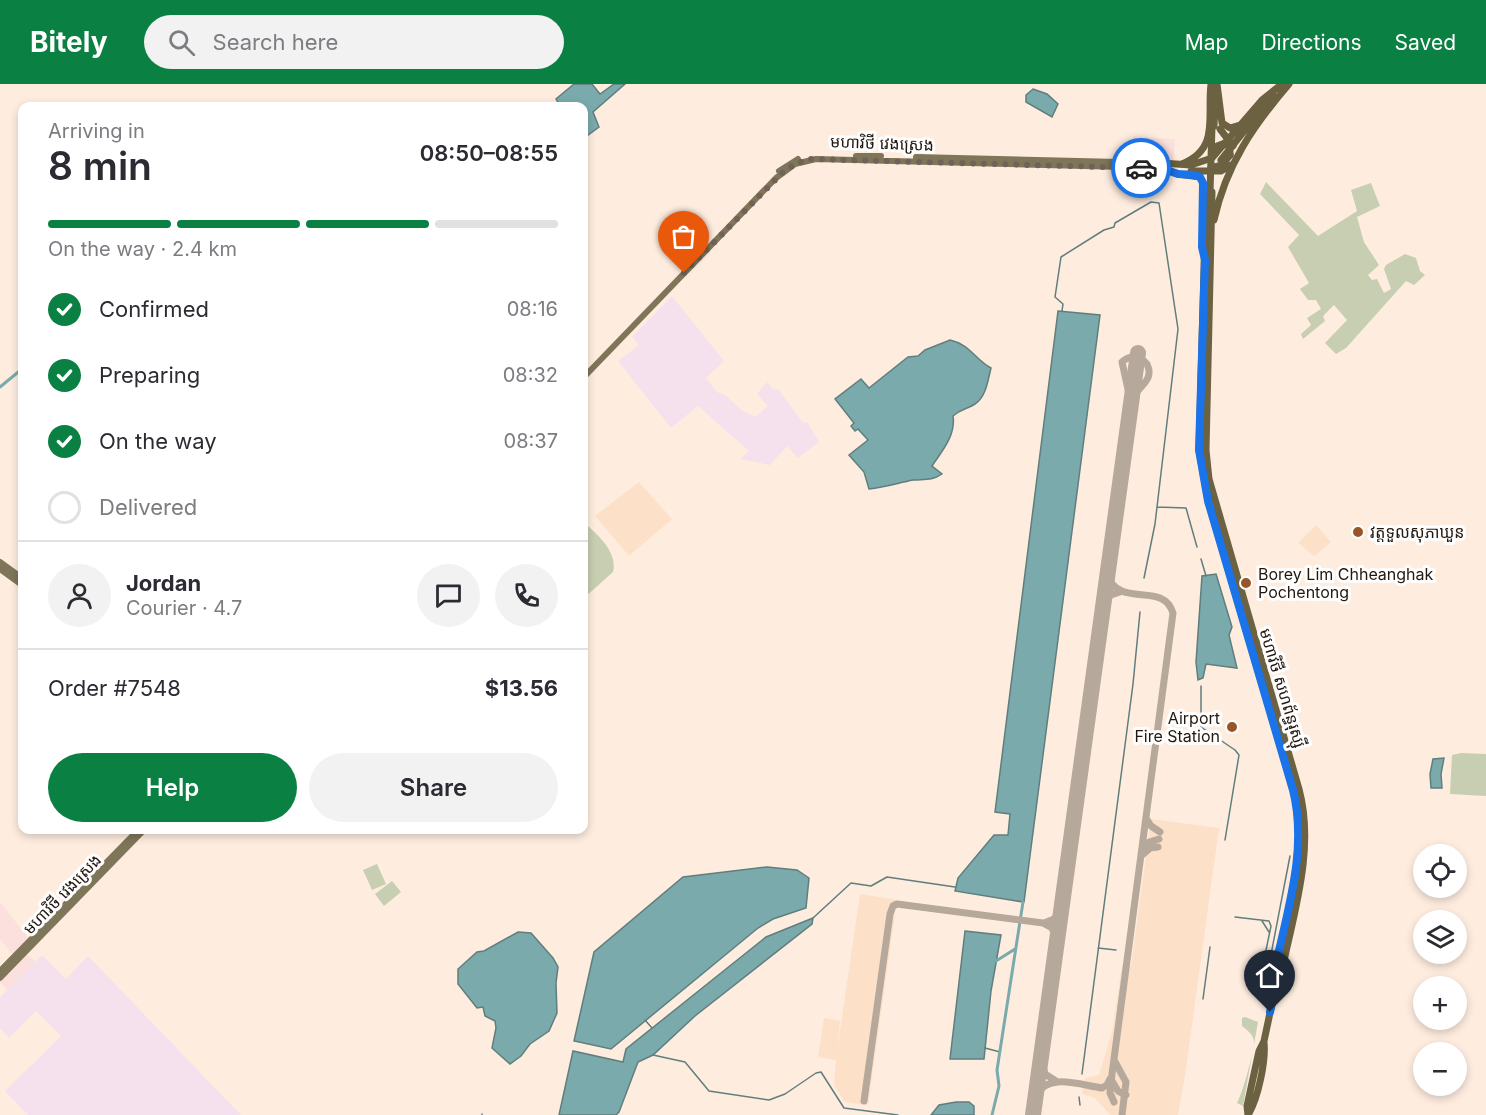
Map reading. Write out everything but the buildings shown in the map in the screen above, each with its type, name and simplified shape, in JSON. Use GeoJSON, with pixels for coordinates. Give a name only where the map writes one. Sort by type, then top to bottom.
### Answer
{"type":"FeatureCollection","features":[{"type":"Feature","properties":{"kind":"highway"},"geometry":{"type":"LineString","coordinates":[[1215,84],[1222,123],[1232,128],[1244,121]]}},
{"type":"Feature","properties":{"kind":"highway"},"geometry":{"type":"LineString","coordinates":[[1212,228],[1209,194],[1216,127],[1215,84]]}},
{"type":"Feature","properties":{"kind":"highway"},"geometry":{"type":"LineString","coordinates":[[1178,166],[1191,161],[1208,143],[1215,84]]}},
{"type":"Feature","properties":{"kind":"highway"},"geometry":{"type":"LineString","coordinates":[[1161,165],[1191,165],[1215,156],[1262,100],[1282,84]]}},
{"type":"Feature","properties":{"kind":"highway"},"geometry":{"type":"LineString","coordinates":[[1221,160],[1282,84]]}},
{"type":"Feature","properties":{"kind":"highway"},"geometry":{"type":"LineString","coordinates":[[1161,165],[1216,171],[1227,165],[1259,119],[1289,84]]}},
{"type":"Feature","properties":{"kind":"highway"},"geometry":{"type":"LineString","coordinates":[[1208,260],[1209,194],[1216,127]]}},
{"type":"Feature","properties":{"kind":"highway"},"geometry":{"type":"LineString","coordinates":[[1208,260],[1212,228],[1233,157],[1232,146],[1216,127]]}},
{"type":"Feature","properties":{"kind":"highway"},"geometry":{"type":"LineString","coordinates":[[1213,154],[1217,146],[1224,143],[1230,148],[1233,157]]}},
{"type":"Feature","properties":{"kind":"highway"},"geometry":{"type":"LineString","coordinates":[[1191,165],[1200,168],[1218,167],[1233,157]]}},
{"type":"Feature","properties":{"kind":"highway"},"geometry":{"type":"LineString","coordinates":[[1161,165],[1178,174],[1194,175],[1202,181],[1202,247],[1208,260]]}},
{"type":"Feature","properties":{"kind":"highway","name":"មហាវិថី សហព័ន្ធរុស្ស៊ី"},"geometry":{"type":"LineString","coordinates":[[1208,260],[1199,450],[1202,471],[1211,511],[1293,790],[1299,819],[1297,862],[1275,969],[1277,980],[1264,1041],[1263,1061],[1253,1107],[1248,1115]]}},
{"type":"Feature","properties":{"kind":"main road","name":"មហាវិថី វេងស្រេង"},"geometry":{"type":"LineString","coordinates":[[588,373],[776,173],[801,158],[817,154],[1161,165]]}},
{"type":"Feature","properties":{"kind":"main road","name":"មហាវិថី វេងស្រេង"},"geometry":{"type":"LineString","coordinates":[[588,367],[635,321]]}},
{"type":"Feature","properties":{"kind":"main road"},"geometry":{"type":"LineString","coordinates":[[0,562],[18,575]]}},
{"type":"Feature","properties":{"kind":"main road"},"geometry":{"type":"LineString","coordinates":[[0,569],[18,582]]}},
{"type":"Feature","properties":{"kind":"main road","name":"មហាវិថី វេងស្រេង"},"geometry":{"type":"LineString","coordinates":[[0,971],[134,834]]}},
{"type":"Feature","properties":{"kind":"main road","name":"មហាវិថី វេងស្រេង"},"geometry":{"type":"LineString","coordinates":[[0,978],[140,834]]}},
{"type":"Feature","properties":{"kind":"shaded area"},"geometry":{"type":"Polygon","coordinates":[[[1144,138],[1175,139],[1174,161],[1143,161],[1144,138]]]}},
{"type":"Feature","properties":{"kind":"shaded area"},"geometry":{"type":"Polygon","coordinates":[[[672,296],[724,361],[706,378],[717,392],[725,395],[743,411],[755,417],[768,406],[757,394],[767,382],[774,390],[778,389],[803,423],[807,422],[819,442],[798,458],[787,446],[770,465],[740,459],[749,451],[698,406],[671,428],[618,361],[639,345],[632,337],[672,296]]]}},
{"type":"Feature","properties":{"kind":"shaded area"},"geometry":{"type":"Polygon","coordinates":[[[639,482],[672,519],[629,556],[595,516],[639,482]]]}},
{"type":"Feature","properties":{"kind":"shaded area"},"geometry":{"type":"Polygon","coordinates":[[[1316,525],[1331,542],[1314,556],[1298,543],[1316,525]]]}},
{"type":"Feature","properties":{"kind":"shaded area"},"geometry":{"type":"Polygon","coordinates":[[[1151,819],[1219,828],[1185,1076],[1178,1115],[1110,1115],[1095,1098],[1082,1094],[1085,1078],[1099,1075],[1112,1032],[1122,966],[1131,966],[1151,819]]]}},
{"type":"Feature","properties":{"kind":"shaded area"},"geometry":{"type":"Polygon","coordinates":[[[860,894],[897,900],[868,1105],[845,1102],[834,1085],[836,1060],[818,1057],[824,1018],[840,1021],[837,1051],[860,894]]]}},
{"type":"Feature","properties":{"kind":"shaded area"},"geometry":{"type":"Polygon","coordinates":[[[0,902],[30,940],[12,954],[0,939],[0,902]]]}},
{"type":"Feature","properties":{"kind":"shaded area"},"geometry":{"type":"Polygon","coordinates":[[[27,954],[36,962],[7,990],[0,982],[27,954]]]}},
{"type":"Feature","properties":{"kind":"shaded area"},"geometry":{"type":"Polygon","coordinates":[[[42,955],[66,979],[88,956],[241,1115],[28,1115],[5,1091],[61,1036],[36,1011],[9,1038],[0,1028],[0,997],[42,955]]]}},
{"type":"Feature","properties":{"kind":"green space"},"geometry":{"type":"Polygon","coordinates":[[[1266,182],[1318,236],[1357,211],[1351,190],[1371,183],[1380,206],[1357,217],[1364,242],[1379,265],[1368,275],[1372,280],[1377,279],[1384,293],[1391,289],[1384,269],[1386,265],[1405,254],[1416,258],[1420,271],[1425,275],[1414,285],[1406,281],[1346,348],[1336,354],[1325,343],[1347,320],[1334,305],[1323,316],[1325,321],[1303,339],[1301,334],[1311,325],[1307,318],[1321,309],[1316,300],[1308,300],[1300,289],[1309,283],[1288,247],[1299,235],[1260,194],[1266,182]]]}},
{"type":"Feature","properties":{"kind":"green space"},"geometry":{"type":"Polygon","coordinates":[[[588,526],[610,552],[613,558],[613,572],[588,594],[588,526]]]}},
{"type":"Feature","properties":{"kind":"green space"},"geometry":{"type":"Polygon","coordinates":[[[1486,754],[1486,796],[1450,794],[1452,755],[1486,754]]]}},
{"type":"Feature","properties":{"kind":"green space"},"geometry":{"type":"Polygon","coordinates":[[[377,864],[386,884],[372,890],[363,870],[377,864]]]}},
{"type":"Feature","properties":{"kind":"green space"},"geometry":{"type":"Polygon","coordinates":[[[392,881],[401,892],[384,906],[375,894],[392,881]]]}},
{"type":"Feature","properties":{"kind":"green space"},"geometry":{"type":"Polygon","coordinates":[[[1242,1018],[1258,1022],[1243,1106],[1237,1103],[1248,1072],[1254,1041],[1251,1034],[1242,1026],[1242,1018]]]}},
{"type":"Feature","properties":{"kind":"water"},"geometry":{"type":"Polygon","coordinates":[[[574,84],[592,84],[600,94],[614,84],[625,84],[593,112],[599,127],[588,135],[588,102],[558,102],[556,99],[574,84]]]}},
{"type":"Feature","properties":{"kind":"water"},"geometry":{"type":"Polygon","coordinates":[[[1033,89],[1047,94],[1058,104],[1052,117],[1026,102],[1026,95],[1033,89]]]}},
{"type":"Feature","properties":{"kind":"water"},"geometry":{"type":"Polygon","coordinates":[[[1058,311],[1100,315],[1023,902],[955,891],[958,878],[994,835],[1008,835],[1010,814],[995,812],[1058,311]]]}},
{"type":"Feature","properties":{"kind":"water"},"geometry":{"type":"Polygon","coordinates":[[[950,340],[967,348],[991,368],[986,388],[979,401],[953,416],[950,436],[932,466],[942,474],[931,479],[913,480],[869,489],[864,472],[849,455],[868,440],[858,429],[855,431],[851,426],[854,423],[835,399],[861,379],[869,388],[908,357],[918,356],[925,350],[950,340]]]}},
{"type":"Feature","properties":{"kind":"water"},"geometry":{"type":"Polygon","coordinates":[[[1216,574],[1232,627],[1229,635],[1237,668],[1206,664],[1203,678],[1198,680],[1196,662],[1202,576],[1216,574]]]}},
{"type":"Feature","properties":{"kind":"water"},"geometry":{"type":"Polygon","coordinates":[[[1444,758],[1441,774],[1442,788],[1431,788],[1430,774],[1433,759],[1444,758]]]}},
{"type":"Feature","properties":{"kind":"water"},"geometry":{"type":"Polygon","coordinates":[[[767,867],[797,870],[809,878],[806,908],[773,919],[758,928],[611,1049],[574,1041],[594,952],[683,877],[767,867]]]}},
{"type":"Feature","properties":{"kind":"water"},"geometry":{"type":"Polygon","coordinates":[[[813,918],[812,924],[695,1016],[653,1055],[638,1062],[616,1115],[559,1115],[573,1051],[623,1062],[626,1049],[766,937],[813,918]]]}},
{"type":"Feature","properties":{"kind":"water"},"geometry":{"type":"Polygon","coordinates":[[[965,931],[1001,935],[991,991],[984,1059],[950,1059],[965,931]]]}},
{"type":"Feature","properties":{"kind":"water"},"geometry":{"type":"Polygon","coordinates":[[[518,932],[531,933],[558,967],[557,1013],[549,1031],[530,1044],[521,1056],[510,1064],[492,1048],[495,1021],[485,1016],[483,1007],[477,1008],[458,984],[458,969],[477,952],[484,951],[518,932]]]}},
{"type":"Feature","properties":{"kind":"water"},"geometry":{"type":"Polygon","coordinates":[[[969,1102],[974,1106],[974,1115],[931,1115],[939,1105],[969,1102]]]}},
{"type":"Feature","properties":{"kind":"waterway"},"geometry":{"type":"LineString","coordinates":[[1062,311],[1063,304],[1055,297],[1061,257],[1104,230],[1114,227],[1115,223],[1151,202],[1159,203],[1178,329],[1155,524],[1144,578]]}},
{"type":"Feature","properties":{"kind":"waterway"},"geometry":{"type":"LineString","coordinates":[[0,387],[18,372]]}},
{"type":"Feature","properties":{"kind":"waterway"},"geometry":{"type":"LineString","coordinates":[[1157,507],[1186,508],[1197,547]]}},
{"type":"Feature","properties":{"kind":"waterway"},"geometry":{"type":"LineString","coordinates":[[1201,559],[1206,576]]}},
{"type":"Feature","properties":{"kind":"waterway"},"geometry":{"type":"LineString","coordinates":[[1082,1074],[1133,684],[1140,612]]}},
{"type":"Feature","properties":{"kind":"waterway"},"geometry":{"type":"LineString","coordinates":[[1201,686],[1201,716]]}},
{"type":"Feature","properties":{"kind":"waterway"},"geometry":{"type":"LineString","coordinates":[[1200,720],[1201,727],[1239,755],[1225,840]]}},
{"type":"Feature","properties":{"kind":"waterway"},"geometry":{"type":"LineString","coordinates":[[1268,970],[1290,856]]}},
{"type":"Feature","properties":{"kind":"waterway"},"geometry":{"type":"LineString","coordinates":[[813,918],[851,883],[871,886],[887,877],[955,887]]}},
{"type":"Feature","properties":{"kind":"waterway"},"geometry":{"type":"LineString","coordinates":[[992,1115],[999,1086],[997,1070],[1023,902]]}},
{"type":"Feature","properties":{"kind":"waterway"},"geometry":{"type":"LineString","coordinates":[[1235,917],[1269,921],[1271,926],[1264,960]]}},
{"type":"Feature","properties":{"kind":"waterway"},"geometry":{"type":"LineString","coordinates":[[1262,921],[1269,932]]}},
{"type":"Feature","properties":{"kind":"waterway"},"geometry":{"type":"LineString","coordinates":[[1203,999],[1210,947]]}},
{"type":"Feature","properties":{"kind":"waterway"},"geometry":{"type":"LineString","coordinates":[[1098,948],[1116,950]]}},
{"type":"Feature","properties":{"kind":"waterway"},"geometry":{"type":"LineString","coordinates":[[996,961],[1015,949]]}},
{"type":"Feature","properties":{"kind":"waterway"},"geometry":{"type":"LineString","coordinates":[[645,1020],[652,1028]]}},
{"type":"Feature","properties":{"kind":"waterway"},"geometry":{"type":"LineString","coordinates":[[985,1048],[1000,1052]]}},
{"type":"Feature","properties":{"kind":"waterway"},"geometry":{"type":"LineString","coordinates":[[653,1055],[685,1062],[709,1091],[769,1100],[785,1094],[821,1072],[844,1108],[898,1115]]}},
{"type":"Feature","properties":{"kind":"waterway"},"geometry":{"type":"LineString","coordinates":[[1079,1097],[1080,1105]]}},
{"type":"Feature","properties":{"kind":"taxiway"},"geometry":{"type":"LineString","coordinates":[[1131,400],[1149,375],[1147,364],[1135,357],[1122,362],[1131,403]]}},
{"type":"Feature","properties":{"kind":"taxiway"},"geometry":{"type":"LineString","coordinates":[[1107,574],[1113,585],[1121,591],[1160,598],[1168,603],[1173,613],[1112,1074],[1110,1093],[1114,1102]]}},
{"type":"Feature","properties":{"kind":"taxiway"},"geometry":{"type":"LineString","coordinates":[[1104,602],[1111,595],[1120,592]]}},
{"type":"Feature","properties":{"kind":"taxiway"},"geometry":{"type":"LineString","coordinates":[[1146,818],[1151,826],[1160,832]]}},
{"type":"Feature","properties":{"kind":"taxiway"},"geometry":{"type":"LineString","coordinates":[[1142,850],[1149,842],[1159,839]]}},
{"type":"Feature","properties":{"kind":"taxiway"},"geometry":{"type":"LineString","coordinates":[[1142,855],[1150,848],[1158,847]]}},
{"type":"Feature","properties":{"kind":"taxiway"},"geometry":{"type":"LineString","coordinates":[[864,1101],[893,906],[897,904],[1043,923],[1052,928],[1057,941]]}},
{"type":"Feature","properties":{"kind":"taxiway"},"geometry":{"type":"LineString","coordinates":[[1044,923],[1054,919],[1062,909]]}},
{"type":"Feature","properties":{"kind":"taxiway"},"geometry":{"type":"LineString","coordinates":[[1041,1059],[1045,1074],[1056,1081]]}},
{"type":"Feature","properties":{"kind":"taxiway"},"geometry":{"type":"LineString","coordinates":[[1114,1060],[1126,1082],[1122,1115]]}},
{"type":"Feature","properties":{"kind":"taxiway"},"geometry":{"type":"LineString","coordinates":[[1036,1096],[1048,1084],[1056,1082],[1102,1088],[1110,1079]]}},
{"type":"Feature","properties":{"kind":"taxiway"},"geometry":{"type":"LineString","coordinates":[[1112,1081],[1118,1091],[1126,1095]]}},
{"type":"Feature","properties":{"kind":"runway"},"geometry":{"type":"LineString","coordinates":[[1033,1115],[1138,353]]}},
{"type":"Feature","properties":{"kind":"way so far"},"geometry":{"type":"LineString","coordinates":[[684,273],[783,172],[795,164],[810,159],[1141,168]]}},
{"type":"Feature","properties":{"kind":"place","name":"វត្តទួលសុភាឃួន"},"geometry":{"type":"Point","coordinates":[1358,532]}},
{"type":"Feature","properties":{"kind":"place","name":"Borey Lim Chheanghak Pochentong"},"geometry":{"type":"Point","coordinates":[1246,583]}},
{"type":"Feature","properties":{"kind":"place","name":"Airport Fire Station"},"geometry":{"type":"Point","coordinates":[1232,727]}},
{"type":"Feature","properties":{"kind":"route"},"geometry":{"type":"LineString","coordinates":[[1141,168],[1161,168],[1178,174],[1194,175],[1200,177],[1203,183],[1202,247],[1205,260],[1199,450],[1204,487],[1293,790],[1299,819],[1297,862],[1275,969],[1277,980],[1270,1012]]}}]}
